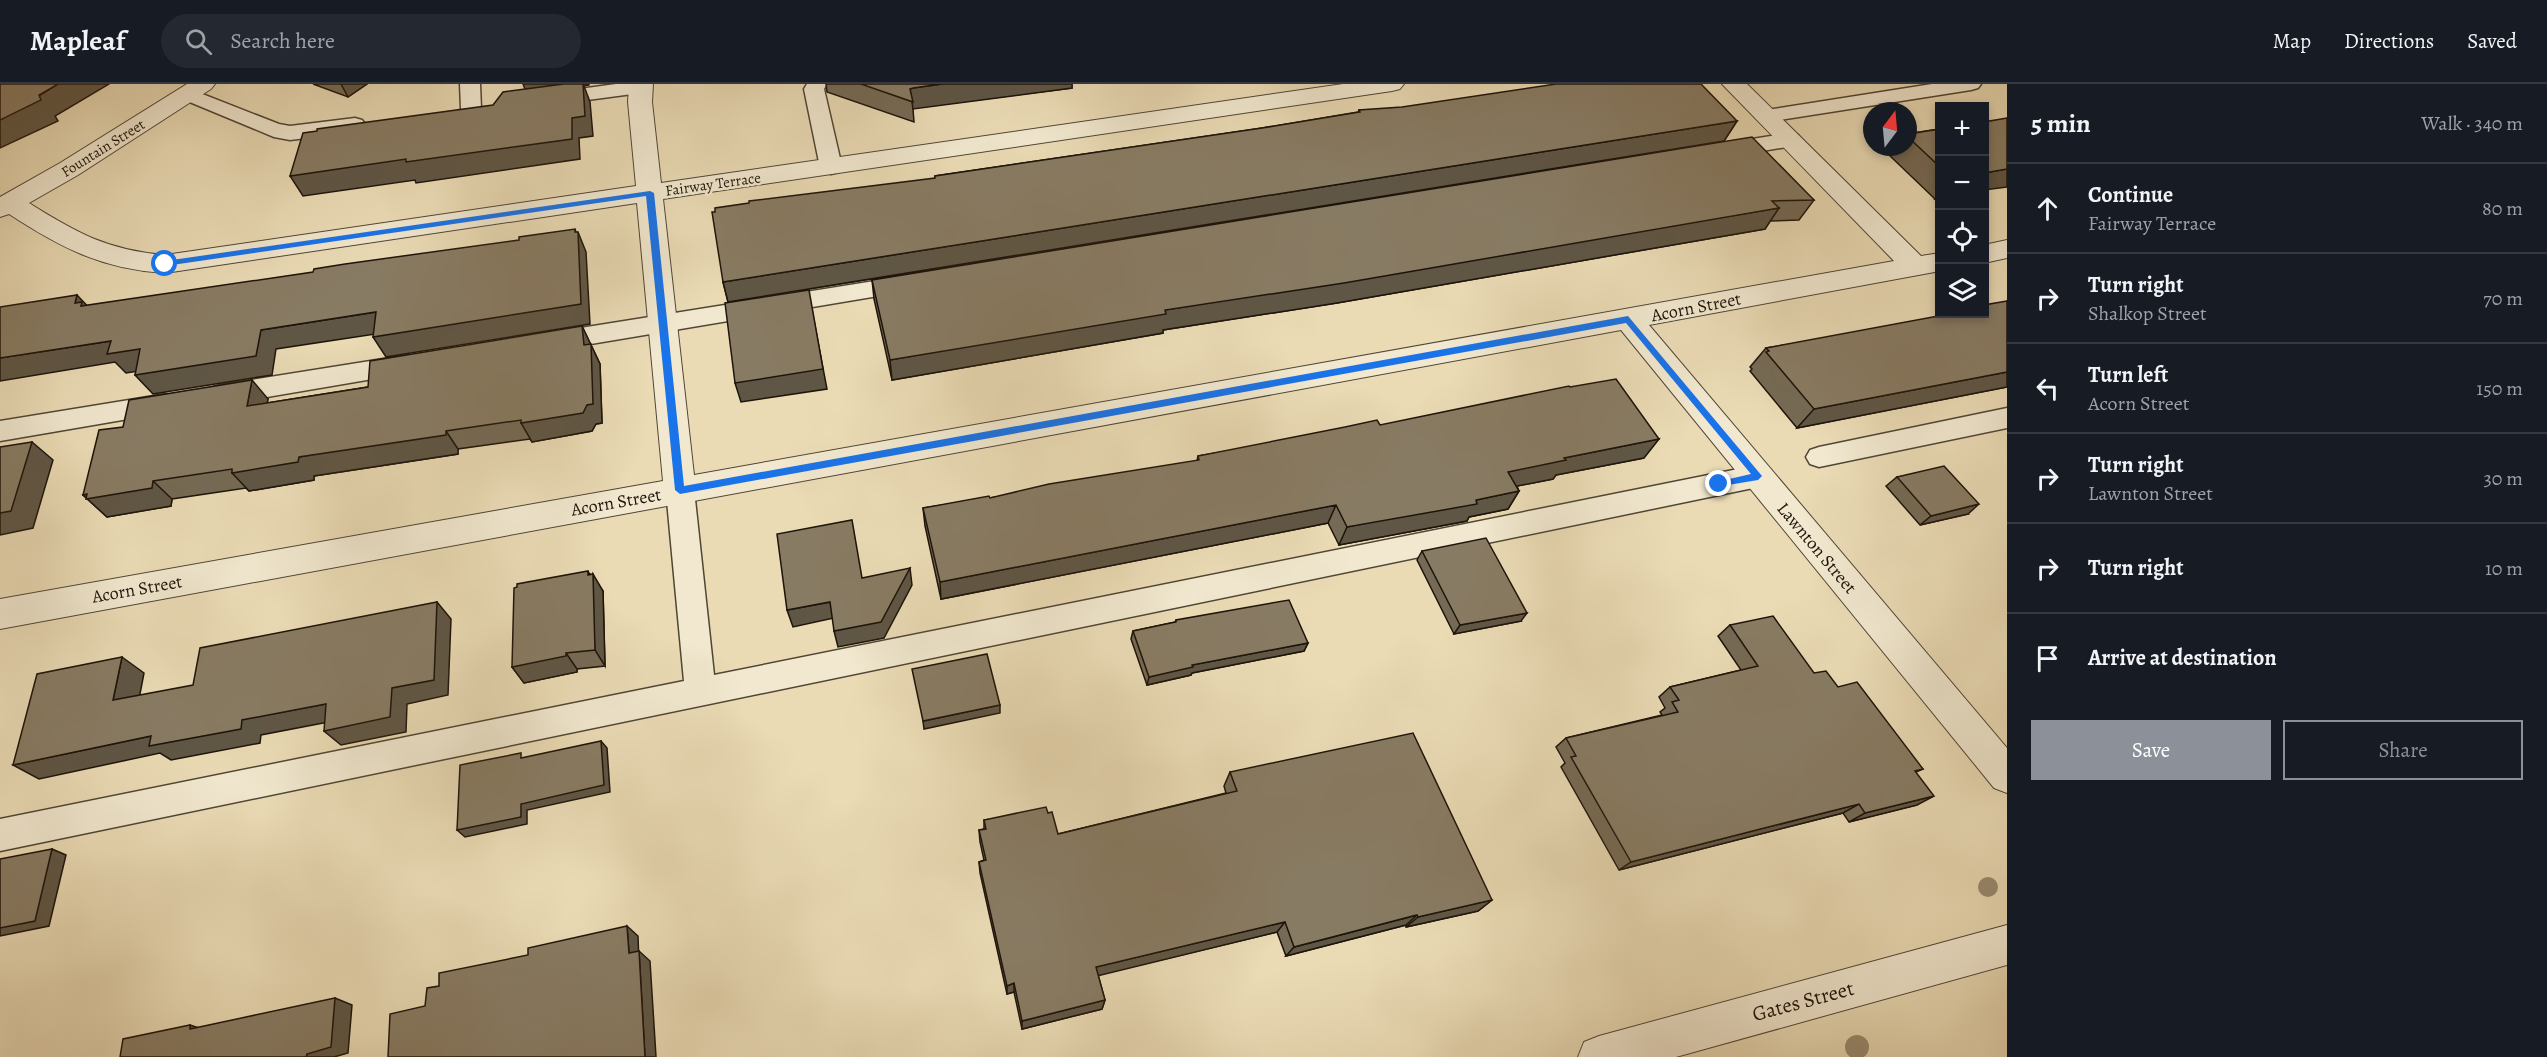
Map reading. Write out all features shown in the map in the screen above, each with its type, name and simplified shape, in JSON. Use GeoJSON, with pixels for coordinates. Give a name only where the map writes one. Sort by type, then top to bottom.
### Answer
{"type":"FeatureCollection","features":[{"type":"Feature","properties":{"kind":"street","name":"Fairway Terrace"},"geometry":{"type":"LineString","coordinates":[[6,206],[110,258],[134,263],[165,264],[1392,84]]}},
{"type":"Feature","properties":{"kind":"street"},"geometry":{"type":"LineString","coordinates":[[1734,84],[1790,140],[1927,264]]}},
{"type":"Feature","properties":{"kind":"street"},"geometry":{"type":"LineString","coordinates":[[640,86],[680,490]]}},
{"type":"Feature","properties":{"kind":"street","name":"Fountain Street"},"geometry":{"type":"LineString","coordinates":[[6,206],[195,89]]}},
{"type":"Feature","properties":{"kind":"street"},"geometry":{"type":"LineString","coordinates":[[1989,253],[2007,249]]}},
{"type":"Feature","properties":{"kind":"street","name":"Acorn Street"},"geometry":{"type":"LineString","coordinates":[[0,614],[1927,264]]}},
{"type":"Feature","properties":{"kind":"street","name":"Lawnton Street"},"geometry":{"type":"LineString","coordinates":[[1628,319],[2007,776]]}},
{"type":"Feature","properties":{"kind":"street","name":"Gates Street"},"geometry":{"type":"LineString","coordinates":[[1599,1057],[2007,945]]}},
{"type":"Feature","properties":{"kind":"lane"},"geometry":{"type":"LineString","coordinates":[[470,84],[471,109]]}},
{"type":"Feature","properties":{"kind":"lane"},"geometry":{"type":"LineString","coordinates":[[816,84],[814,89],[831,167]]}},
{"type":"Feature","properties":{"kind":"lane"},"geometry":{"type":"LineString","coordinates":[[1767,116],[1920,88],[1971,84]]}},
{"type":"Feature","properties":{"kind":"lane"},"geometry":{"type":"LineString","coordinates":[[526,102],[640,86]]}},
{"type":"Feature","properties":{"kind":"lane"},"geometry":{"type":"LineString","coordinates":[[195,89],[274,130],[290,133],[377,122]]}},
{"type":"Feature","properties":{"kind":"lane"},"geometry":{"type":"LineString","coordinates":[[448,112],[493,106]]}},
{"type":"Feature","properties":{"kind":"lane"},"geometry":{"type":"LineString","coordinates":[[1703,154],[1790,140]]}},
{"type":"Feature","properties":{"kind":"lane"},"geometry":{"type":"LineString","coordinates":[[525,346],[930,280]]}},
{"type":"Feature","properties":{"kind":"lane"},"geometry":{"type":"LineString","coordinates":[[0,431],[432,361]]}},
{"type":"Feature","properties":{"kind":"lane"},"geometry":{"type":"LineString","coordinates":[[1819,457],[2007,418]]}},
{"type":"Feature","properties":{"kind":"lane"},"geometry":{"type":"LineString","coordinates":[[0,835],[1758,476]]}},
{"type":"Feature","properties":{"kind":"lane"},"geometry":{"type":"LineString","coordinates":[[680,490],[700,691]]}},
{"type":"Feature","properties":{"kind":"building"},"geometry":{"type":"Polygon","coordinates":[[[0,84],[58,84],[39,95],[41,100],[0,120],[0,84]]]}},
{"type":"Feature","properties":{"kind":"building"},"geometry":{"type":"Polygon","coordinates":[[[564,84],[583,84],[585,116],[572,118],[572,139],[290,176],[303,133],[317,131],[317,129],[493,105],[503,92],[564,84]]]}},
{"type":"Feature","properties":{"kind":"building"},"geometry":{"type":"Polygon","coordinates":[[[861,84],[942,84],[910,89],[913,102],[861,84]]]}},
{"type":"Feature","properties":{"kind":"building"},"geometry":{"type":"Polygon","coordinates":[[[1556,84],[1701,84],[1737,121],[723,282],[712,212],[715,212],[715,208],[749,203],[749,201],[935,178],[935,176],[1262,128],[1360,112],[1359,110],[1402,107],[1556,84]]]}},
{"type":"Feature","properties":{"kind":"building"},"geometry":{"type":"Polygon","coordinates":[[[2007,118],[2007,169],[1989,172],[1989,121],[2007,118]]]}},
{"type":"Feature","properties":{"kind":"building"},"geometry":{"type":"Polygon","coordinates":[[[1935,130],[1935,162],[1917,145],[1917,133],[1935,130]]]}},
{"type":"Feature","properties":{"kind":"building"},"geometry":{"type":"Polygon","coordinates":[[[1752,137],[1814,200],[1772,201],[1779,208],[1344,283],[1165,310],[1166,314],[890,360],[872,280],[1752,137]]]}},
{"type":"Feature","properties":{"kind":"building"},"geometry":{"type":"Polygon","coordinates":[[[575,229],[575,232],[578,232],[581,304],[373,337],[376,312],[261,330],[256,356],[135,375],[140,349],[107,354],[111,341],[0,358],[0,307],[77,295],[75,303],[82,302],[81,306],[313,272],[314,269],[345,264],[519,240],[519,237],[575,229]]]}},
{"type":"Feature","properties":{"kind":"building"},"geometry":{"type":"Polygon","coordinates":[[[809,290],[823,369],[735,383],[725,303],[809,290]]]}},
{"type":"Feature","properties":{"kind":"building"},"geometry":{"type":"Polygon","coordinates":[[[2007,301],[2007,372],[1814,409],[1766,352],[1769,351],[1766,348],[1935,317],[1989,318],[1989,304],[2007,301]]]}},
{"type":"Feature","properties":{"kind":"building"},"geometry":{"type":"Polygon","coordinates":[[[582,326],[584,345],[591,344],[593,404],[587,405],[583,413],[521,423],[521,420],[446,431],[446,435],[299,457],[298,462],[232,473],[232,469],[153,481],[152,488],[86,499],[87,494],[83,495],[99,430],[123,427],[129,400],[252,380],[247,406],[368,387],[370,361],[582,326]]]}},
{"type":"Feature","properties":{"kind":"building"},"geometry":{"type":"Polygon","coordinates":[[[1616,379],[1659,439],[1508,472],[1519,491],[1476,500],[1477,504],[1347,527],[1336,505],[940,582],[923,508],[989,496],[990,498],[1049,484],[1199,460],[1198,456],[1377,420],[1380,425],[1569,386],[1616,379]]]}},
{"type":"Feature","properties":{"kind":"building"},"geometry":{"type":"Polygon","coordinates":[[[32,442],[11,511],[0,513],[0,447],[32,442]]]}},
{"type":"Feature","properties":{"kind":"building"},"geometry":{"type":"Polygon","coordinates":[[[1944,466],[1979,504],[1931,516],[1897,477],[1944,466]]]}},
{"type":"Feature","properties":{"kind":"building"},"geometry":{"type":"Polygon","coordinates":[[[852,520],[862,578],[910,568],[881,622],[834,631],[830,602],[787,610],[777,534],[852,520]]]}},
{"type":"Feature","properties":{"kind":"building"},"geometry":{"type":"Polygon","coordinates":[[[1486,538],[1527,613],[1460,625],[1422,551],[1486,538]]]}},
{"type":"Feature","properties":{"kind":"building"},"geometry":{"type":"Polygon","coordinates":[[[588,571],[588,575],[593,574],[595,650],[566,653],[566,656],[512,667],[514,588],[517,584],[588,571]]]}},
{"type":"Feature","properties":{"kind":"building"},"geometry":{"type":"Polygon","coordinates":[[[1289,600],[1308,643],[1192,665],[1193,667],[1149,677],[1133,631],[1176,622],[1176,620],[1289,600]]]}},
{"type":"Feature","properties":{"kind":"building"},"geometry":{"type":"Polygon","coordinates":[[[437,602],[434,680],[392,688],[390,717],[324,731],[326,704],[242,720],[241,729],[149,746],[151,736],[13,765],[37,674],[122,657],[113,700],[193,685],[200,648],[437,602]]]}},
{"type":"Feature","properties":{"kind":"building"},"geometry":{"type":"Polygon","coordinates":[[[1773,616],[1814,673],[1826,671],[1838,687],[1857,682],[1923,769],[1915,771],[1934,796],[1865,813],[1859,804],[1631,862],[1571,757],[1576,756],[1566,738],[1678,712],[1672,702],[1679,700],[1670,687],[1758,666],[1730,625],[1773,616]]]}},
{"type":"Feature","properties":{"kind":"building"},"geometry":{"type":"Polygon","coordinates":[[[987,654],[1000,705],[923,721],[912,669],[987,654]]]}},
{"type":"Feature","properties":{"kind":"building"},"geometry":{"type":"Polygon","coordinates":[[[1413,733],[1492,900],[1418,917],[1417,915],[1294,947],[1285,922],[1096,967],[1105,1000],[1022,1021],[1014,983],[1007,986],[979,862],[986,860],[979,830],[986,829],[984,820],[1046,807],[1048,813],[1052,812],[1058,834],[1237,791],[1230,772],[1413,733]]]}},
{"type":"Feature","properties":{"kind":"building"},"geometry":{"type":"Polygon","coordinates":[[[601,741],[604,785],[521,804],[521,817],[457,830],[460,765],[521,753],[521,758],[601,741]]]}},
{"type":"Feature","properties":{"kind":"building"},"geometry":{"type":"Polygon","coordinates":[[[52,849],[35,921],[0,928],[0,859],[52,849]]]}},
{"type":"Feature","properties":{"kind":"building"},"geometry":{"type":"Polygon","coordinates":[[[627,926],[629,953],[639,951],[645,1057],[388,1057],[390,1014],[425,1006],[427,988],[439,986],[439,973],[528,955],[528,948],[627,926]]]}},
{"type":"Feature","properties":{"kind":"building"},"geometry":{"type":"Polygon","coordinates":[[[335,998],[331,1047],[307,1054],[306,1057],[120,1057],[123,1039],[190,1025],[190,1029],[335,998]]]}},
{"type":"Feature","properties":{"kind":"route"},"geometry":{"type":"LineString","coordinates":[[165,264],[650,193],[680,490],[1628,319],[1758,476],[1719,484]]}}]}
